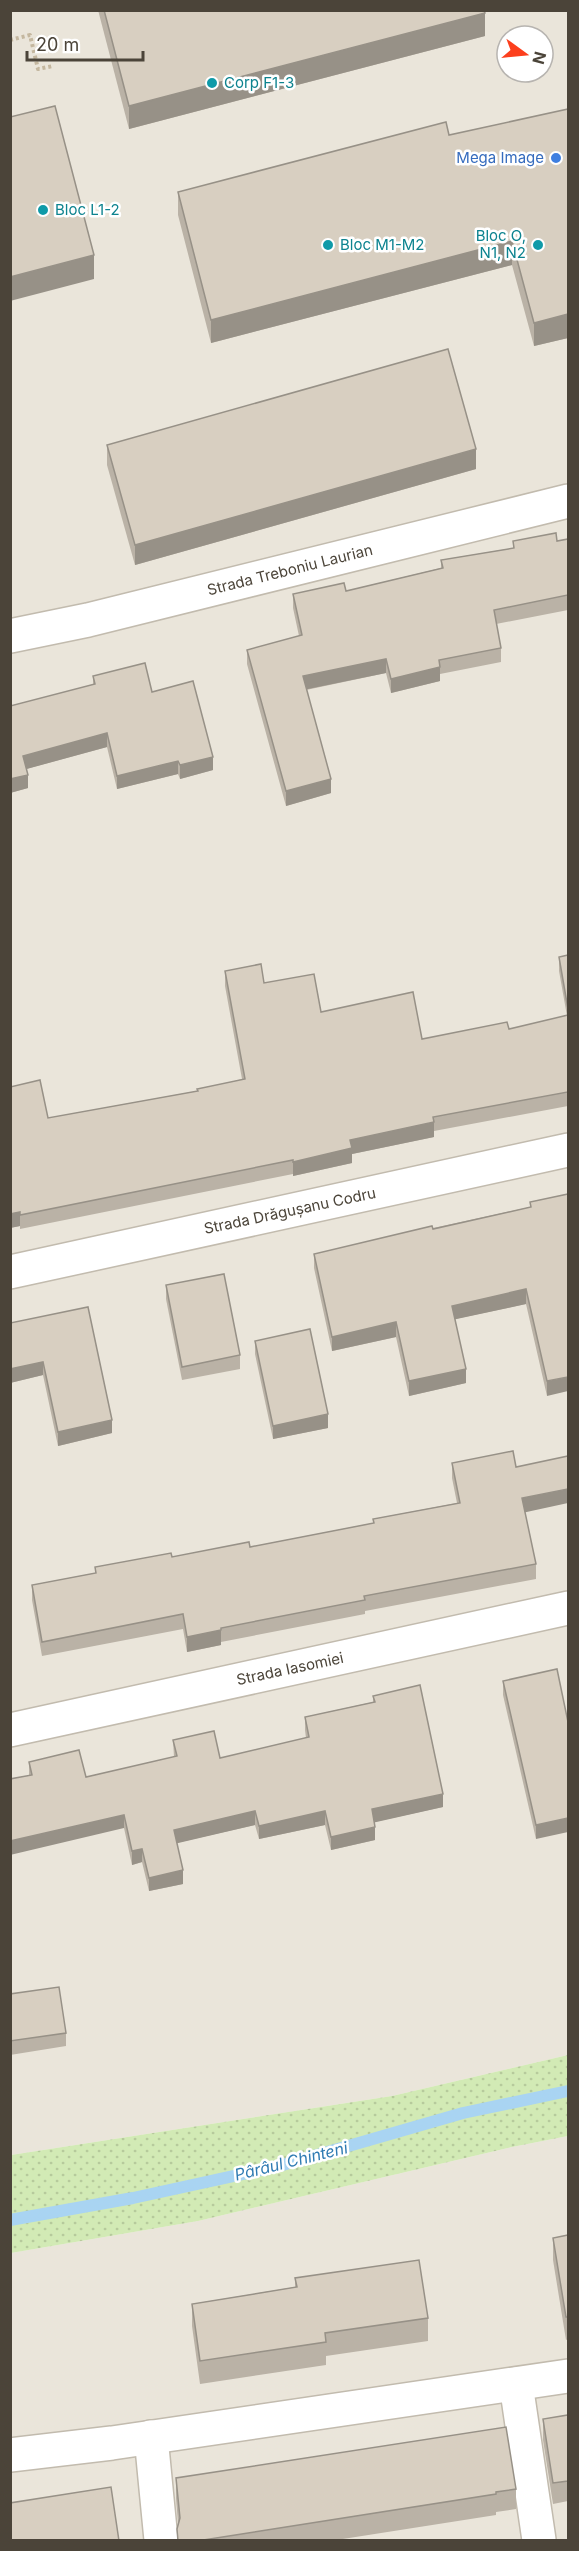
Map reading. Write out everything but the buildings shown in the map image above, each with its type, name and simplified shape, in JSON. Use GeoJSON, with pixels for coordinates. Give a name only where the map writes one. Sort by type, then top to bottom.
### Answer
{"type":"FeatureCollection","features":[{"type":"Feature","properties":{"kind":"street","name":"Strada Treboniu Laurian"},"geometry":{"type":"LineString","coordinates":[[10,636],[88,620],[568,501]]}},
{"type":"Feature","properties":{"kind":"street","name":"Strada Drăgușanu Codru"},"geometry":{"type":"LineString","coordinates":[[10,1272],[568,1150]]}},
{"type":"Feature","properties":{"kind":"street","name":"Strada Iasomiei"},"geometry":{"type":"LineString","coordinates":[[10,1730],[568,1608]]}},
{"type":"Feature","properties":{"kind":"street"},"geometry":{"type":"LineString","coordinates":[[10,2455],[151,2438],[568,2376]]}},
{"type":"Feature","properties":{"kind":"street"},"geometry":{"type":"LineString","coordinates":[[516,2384],[539,2541]]}},
{"type":"Feature","properties":{"kind":"street"},"geometry":{"type":"LineString","coordinates":[[151,2438],[161,2541]]}},
{"type":"Feature","properties":{"kind":"path"},"geometry":{"type":"LineString","coordinates":[[10,40],[30,35],[38,69],[53,66]]}},
{"type":"Feature","properties":{"kind":"shaded area"},"geometry":{"type":"Polygon","coordinates":[[[11,11],[568,11],[568,2055],[392,2096],[11,2155],[11,11]]]}},
{"type":"Feature","properties":{"kind":"shaded area"},"geometry":{"type":"Polygon","coordinates":[[[568,2136],[568,2540],[11,2540],[11,2253],[198,2221],[512,2147],[568,2136]]]}},
{"type":"Feature","properties":{"kind":"green space"},"geometry":{"type":"Polygon","coordinates":[[[568,2055],[568,2136],[512,2147],[198,2221],[11,2253],[11,2155],[392,2096],[568,2055]]]}},
{"type":"Feature","properties":{"kind":"waterway","name":"Pârâul Chinteni"},"geometry":{"type":"LineString","coordinates":[[10,2220],[133,2198],[279,2166],[463,2113],[568,2091]]}},
{"type":"Feature","properties":{"kind":"place","name":"Corp F1-3"},"geometry":{"type":"Point","coordinates":[212,83]}},
{"type":"Feature","properties":{"kind":"place","name":"Mega Image"},"geometry":{"type":"Point","coordinates":[556,158]}},
{"type":"Feature","properties":{"kind":"place","name":"Bloc L1-2"},"geometry":{"type":"Point","coordinates":[43,210]}},
{"type":"Feature","properties":{"kind":"place","name":"Bloc M1-M2"},"geometry":{"type":"Point","coordinates":[328,245]}},
{"type":"Feature","properties":{"kind":"place","name":"Bloc O, N1, N2"},"geometry":{"type":"Point","coordinates":[538,245]}}]}
